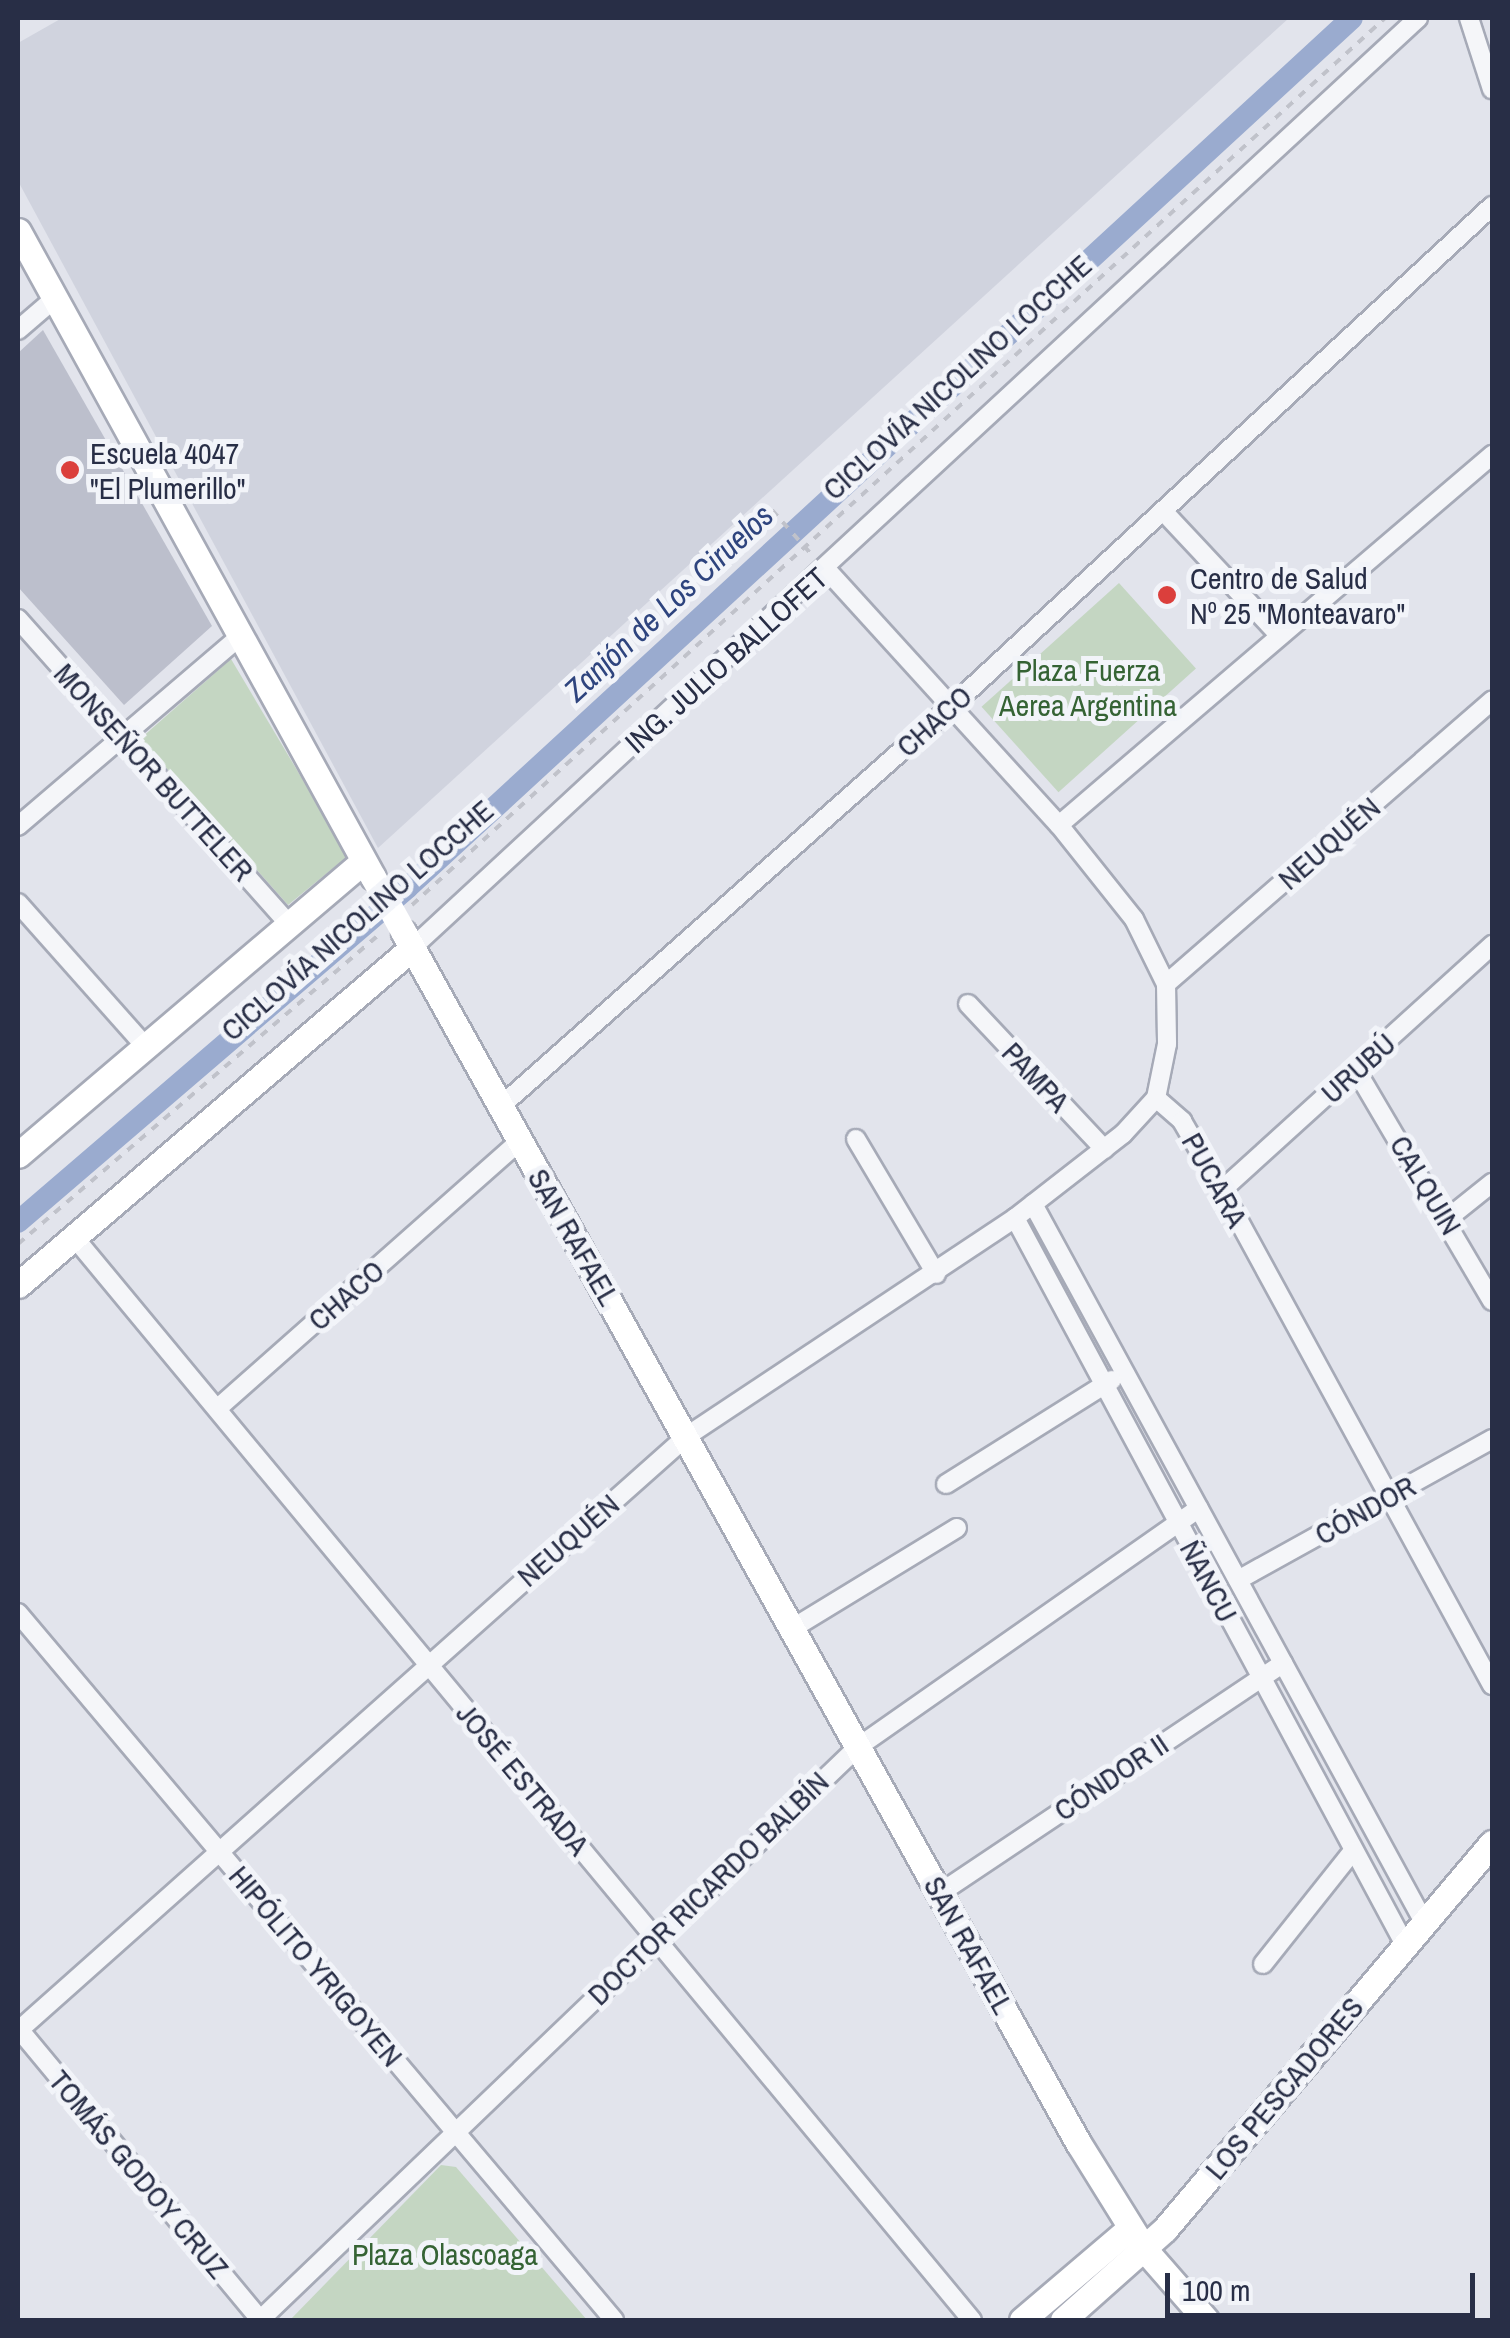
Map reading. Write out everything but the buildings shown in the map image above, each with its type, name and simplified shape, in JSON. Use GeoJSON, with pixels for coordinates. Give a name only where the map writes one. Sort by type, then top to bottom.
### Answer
{"type":"FeatureCollection","features":[{"type":"Feature","properties":{"kind":"street","name":"ING. JULIO BALLOFET"},"geometry":{"type":"LineString","coordinates":[[18,1285],[74,1238],[399,932],[826,569],[1418,18]]}},
{"type":"Feature","properties":{"kind":"street"},"geometry":{"type":"LineString","coordinates":[[1470,18],[1492,89]]}},
{"type":"Feature","properties":{"kind":"street","name":"CHACO"},"geometry":{"type":"LineString","coordinates":[[501,1106],[953,705],[1492,206]]}},
{"type":"Feature","properties":{"kind":"street","name":"SAN RAFAEL"},"geometry":{"type":"LineString","coordinates":[[18,232],[399,932],[687,1436],[940,1893],[1138,2239],[1206,2320]]}},
{"type":"Feature","properties":{"kind":"street"},"geometry":{"type":"LineString","coordinates":[[18,330],[54,298]]}},
{"type":"Feature","properties":{"kind":"street"},"geometry":{"type":"LineString","coordinates":[[1060,825],[1492,456]]}},
{"type":"Feature","properties":{"kind":"street"},"geometry":{"type":"LineString","coordinates":[[1163,511],[1280,636]]}},
{"type":"Feature","properties":{"kind":"street"},"geometry":{"type":"LineString","coordinates":[[826,569],[1060,825],[1134,919],[1166,984],[1166,1044],[1156,1098]]}},
{"type":"Feature","properties":{"kind":"street","name":"MONSEÑOR BUTTELER"},"geometry":{"type":"LineString","coordinates":[[18,619],[290,925]]}},
{"type":"Feature","properties":{"kind":"street"},"geometry":{"type":"LineString","coordinates":[[18,826],[239,638]]}},
{"type":"Feature","properties":{"kind":"street","name":"NEUQUÉN"},"geometry":{"type":"LineString","coordinates":[[1166,984],[1492,701]]}},
{"type":"Feature","properties":{"kind":"street"},"geometry":{"type":"LineString","coordinates":[[18,1156],[144,1045],[290,925],[368,869]]}},
{"type":"Feature","properties":{"kind":"street"},"geometry":{"type":"LineString","coordinates":[[18,903],[144,1045]]}},
{"type":"Feature","properties":{"kind":"street","name":"URUBÚ"},"geometry":{"type":"LineString","coordinates":[[1222,1190],[1492,945]]}},
{"type":"Feature","properties":{"kind":"street","name":"PAMPA"},"geometry":{"type":"LineString","coordinates":[[968,1004],[1104,1149]]}},
{"type":"Feature","properties":{"kind":"street","name":"CALQUIN"},"geometry":{"type":"LineString","coordinates":[[1356,1070],[1448,1219],[1492,1301]]}},
{"type":"Feature","properties":{"kind":"street","name":"NEUQUÉN"},"geometry":{"type":"LineString","coordinates":[[18,2030],[687,1436],[1015,1218],[1104,1149],[1156,1098]]}},
{"type":"Feature","properties":{"kind":"street","name":"PUCARA"},"geometry":{"type":"LineString","coordinates":[[1156,1098],[1182,1121],[1222,1190],[1492,1685]]}},
{"type":"Feature","properties":{"kind":"street"},"geometry":{"type":"LineString","coordinates":[[856,1138],[936,1274]]}},
{"type":"Feature","properties":{"kind":"street","name":"CHACO"},"geometry":{"type":"LineString","coordinates":[[218,1408],[520,1141]]}},
{"type":"Feature","properties":{"kind":"street"},"geometry":{"type":"LineString","coordinates":[[1448,1219],[1492,1182]]}},
{"type":"Feature","properties":{"kind":"street","name":"ÑANCU"},"geometry":{"type":"LineString","coordinates":[[1034,1204],[1424,1922]]}},
{"type":"Feature","properties":{"kind":"street","name":"ÑANCU"},"geometry":{"type":"LineString","coordinates":[[1015,1218],[1404,1943]]}},
{"type":"Feature","properties":{"kind":"street","name":"JOSÉ ESTRADA"},"geometry":{"type":"LineString","coordinates":[[74,1238],[972,2320]]}},
{"type":"Feature","properties":{"kind":"street"},"geometry":{"type":"LineString","coordinates":[[946,1484],[1125,1372]]}},
{"type":"Feature","properties":{"kind":"street","name":"CÓNDOR"},"geometry":{"type":"LineString","coordinates":[[1238,1580],[1492,1439]]}},
{"type":"Feature","properties":{"kind":"street","name":"DOCTOR RICARDO BALBÍN"},"geometry":{"type":"LineString","coordinates":[[260,2320],[858,1746],[1199,1508]]}},
{"type":"Feature","properties":{"kind":"street"},"geometry":{"type":"LineString","coordinates":[[793,1628],[957,1528]]}},
{"type":"Feature","properties":{"kind":"street","name":"HIPÓLITO YRIGOYEN"},"geometry":{"type":"LineString","coordinates":[[18,1613],[614,2320]]}},
{"type":"Feature","properties":{"kind":"street","name":"CÓNDOR II"},"geometry":{"type":"LineString","coordinates":[[940,1893],[1283,1663]]}},
{"type":"Feature","properties":{"kind":"street","name":"LOS PESCADORES"},"geometry":{"type":"LineString","coordinates":[[1063,2320],[1492,1842]]}},
{"type":"Feature","properties":{"kind":"street"},"geometry":{"type":"LineString","coordinates":[[1263,1964],[1353,1851]]}},
{"type":"Feature","properties":{"kind":"street","name":"TOMÁS GODOY CRUZ"},"geometry":{"type":"LineString","coordinates":[[18,2030],[260,2320]]}},
{"type":"Feature","properties":{"kind":"street","name":"LOS PESCADORES"},"geometry":{"type":"LineString","coordinates":[[1022,2320],[1138,2239]]}},
{"type":"Feature","properties":{"kind":"path","name":"CICLOVÍA NICOLINO LOCCHE"},"geometry":{"type":"LineString","coordinates":[[18,1244],[399,932],[1385,18]]}},
{"type":"Feature","properties":{"kind":"path"},"geometry":{"type":"LineString","coordinates":[[772,510],[802,545]]}},
{"type":"Feature","properties":{"kind":"shaded area"},"geometry":{"type":"Polygon","coordinates":[[[62,18],[1289,18],[378,848],[18,181],[18,43],[62,18]]]}},
{"type":"Feature","properties":{"kind":"green space","name":"Plaza Fuerza Aerea Argentina"},"geometry":{"type":"Polygon","coordinates":[[[1119,583],[1196,668],[1058,792],[982,707],[1119,583]]]}},
{"type":"Feature","properties":{"kind":"green space"},"geometry":{"type":"Polygon","coordinates":[[[231,659],[348,856],[288,905],[140,739],[231,659]]]}},
{"type":"Feature","properties":{"kind":"green space","name":"Plaza Olascoaga"},"geometry":{"type":"Polygon","coordinates":[[[441,2165],[456,2167],[587,2320],[290,2320],[441,2165]]]}},
{"type":"Feature","properties":{"kind":"waterway","name":"Zanjón de Los Ciruelos"},"geometry":{"type":"LineString","coordinates":[[18,1222],[407,888],[1352,18]]}},
{"type":"Feature","properties":{"kind":"place","name":"Escuela 4047 \"El Plumerillo\""},"geometry":{"type":"Point","coordinates":[70,470]}},
{"type":"Feature","properties":{"kind":"place","name":"Centro de Salud Nº 25 \"Monteavaro\""},"geometry":{"type":"Point","coordinates":[1167,595]}}]}
